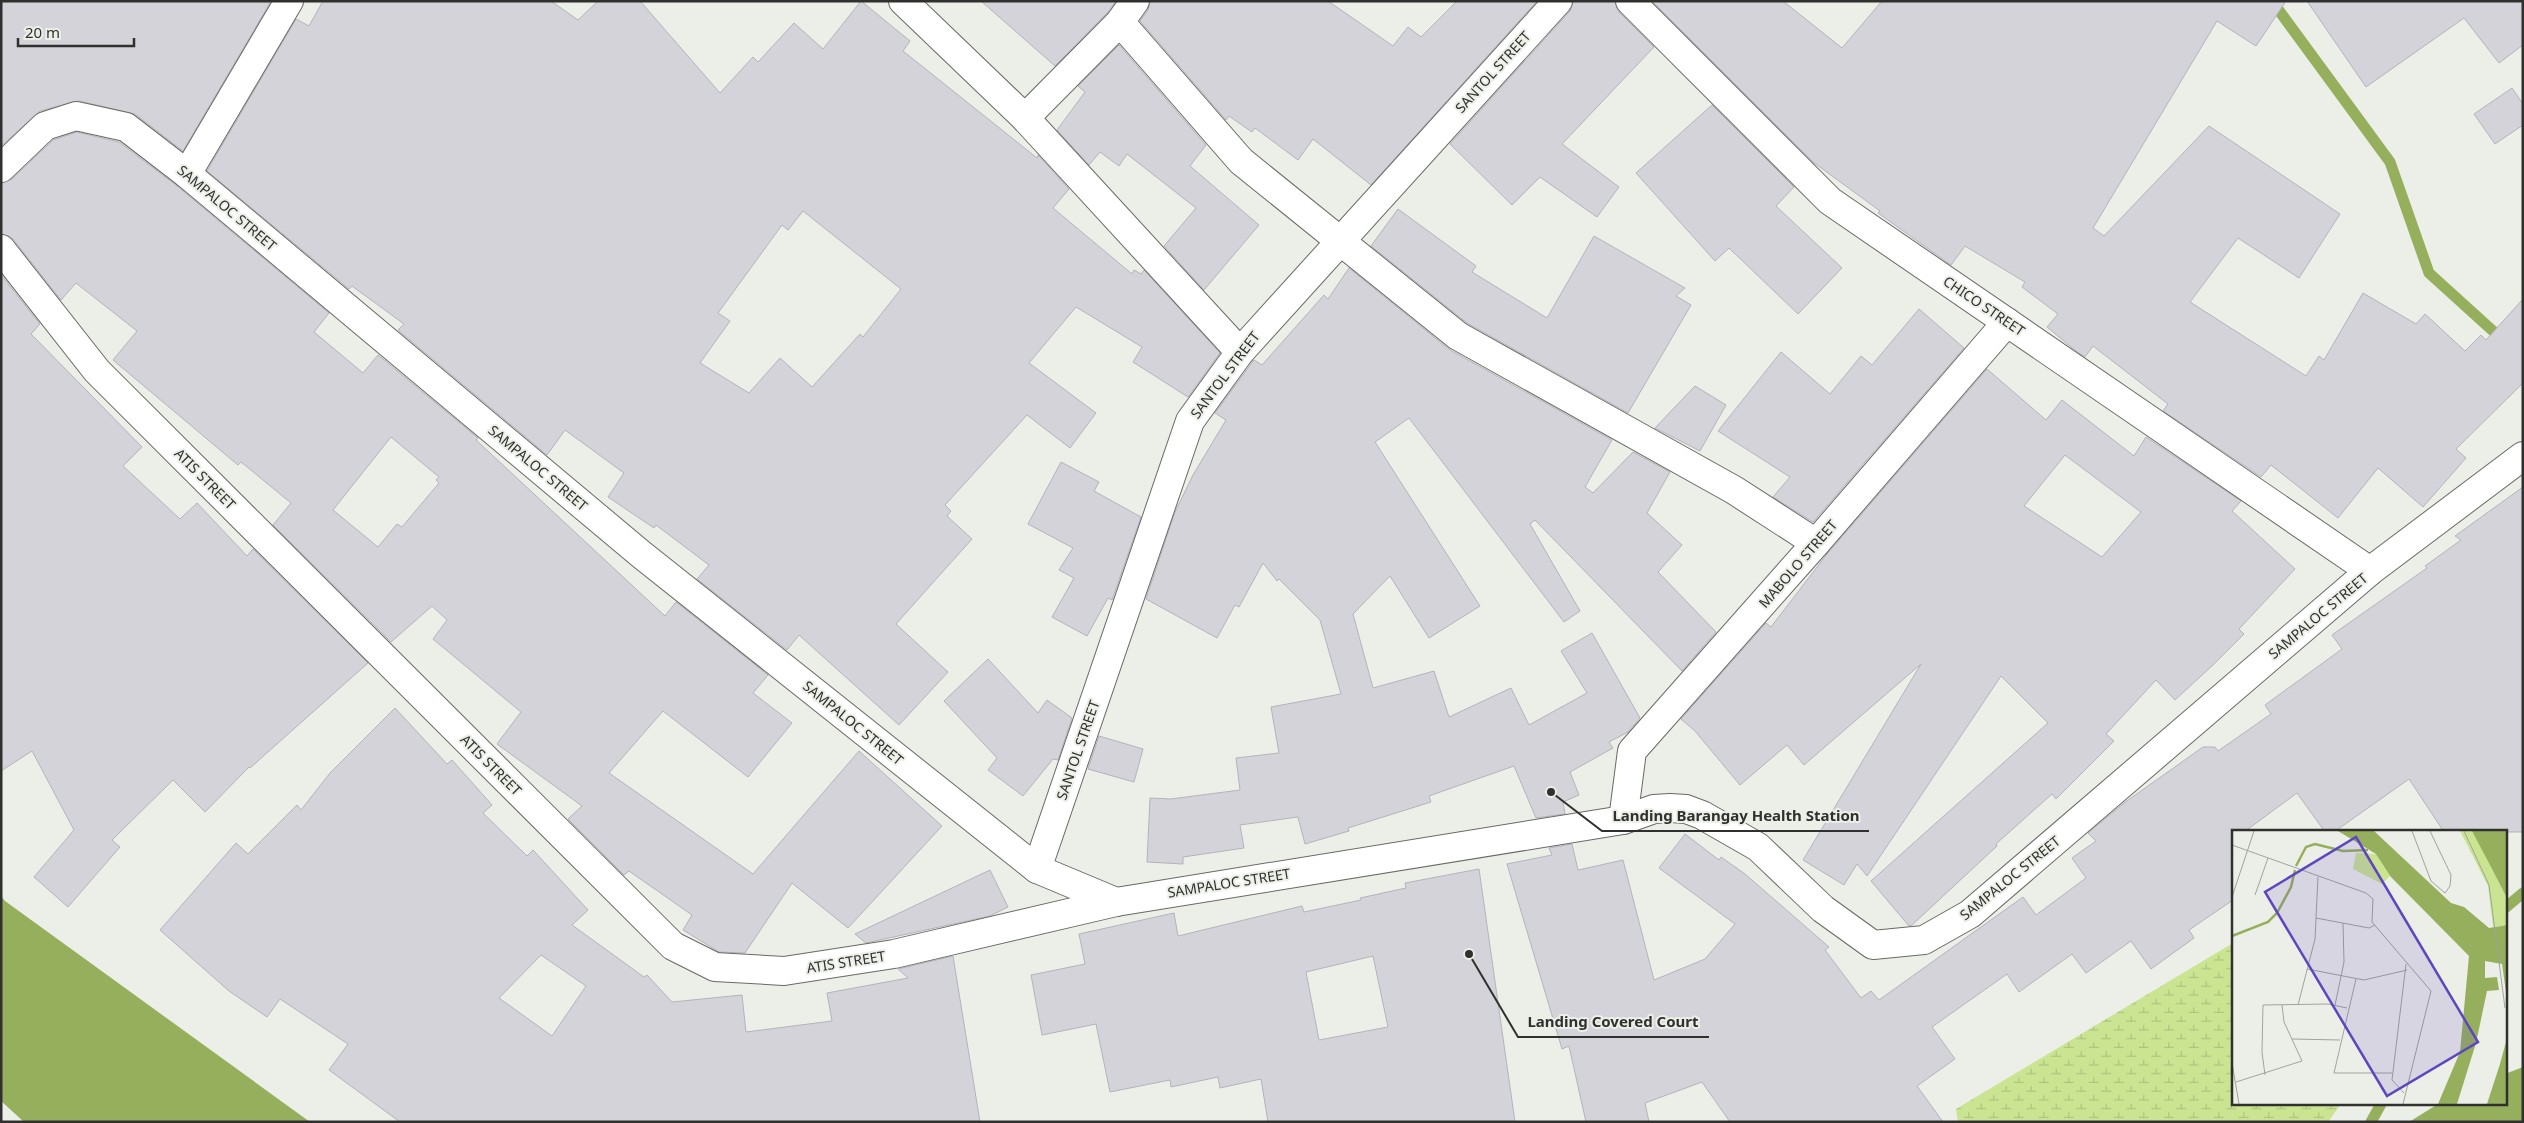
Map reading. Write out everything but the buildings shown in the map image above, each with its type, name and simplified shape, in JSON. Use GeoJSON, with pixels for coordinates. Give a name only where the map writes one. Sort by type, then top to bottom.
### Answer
{"type":"FeatureCollection","features":[{"type":"Feature","properties":{"kind":"street"},"geometry":{"type":"LineString","coordinates":[[187,174],[289,1]]}},
{"type":"Feature","properties":{"kind":"street"},"geometry":{"type":"LineString","coordinates":[[903,1],[1025,118],[1240,352]]}},
{"type":"Feature","properties":{"kind":"street","name":"SANTOL STREET"},"geometry":{"type":"LineString","coordinates":[[1037,869],[1190,421],[1240,352],[1558,1]]}},
{"type":"Feature","properties":{"kind":"street","name":"CHICO STREET"},"geometry":{"type":"LineString","coordinates":[[1630,1],[1830,201],[2370,571]]}},
{"type":"Feature","properties":{"kind":"street"},"geometry":{"type":"LineString","coordinates":[[1025,118],[1127,11],[1241,161],[1338,242],[1458,336],[1734,490],[1816,543]]}},
{"type":"Feature","properties":{"kind":"street","name":"SAMPALOC STREET"},"geometry":{"type":"LineString","coordinates":[[1,168],[45,126],[76,116],[126,127],[187,174],[642,555],[1037,869],[1116,902],[1623,820],[1654,809],[1686,809],[1702,815],[1758,847],[1822,909],[1873,945],[1924,940],[1970,914],[2370,571],[2523,456]]}},
{"type":"Feature","properties":{"kind":"street","name":"ATIS STREET"},"geometry":{"type":"LineString","coordinates":[[1,249],[97,371],[672,946],[715,967],[784,971],[894,954],[1116,902]]}},
{"type":"Feature","properties":{"kind":"street","name":"MABOLO STREET"},"geometry":{"type":"LineString","coordinates":[[1623,820],[1632,751],[1816,543],[2007,322]]}},
{"type":"Feature","properties":{"kind":"green space"},"geometry":{"type":"Polygon","coordinates":[[[2232,944],[2232,1106],[2340,1106],[2328,1122],[1958,1122],[1956,1109],[2232,944]]]}},
{"type":"Feature","properties":{"kind":"shaded area"},"geometry":{"type":"Polygon","coordinates":[[[1,896],[5,901],[310,1122],[24,1122],[1,1101],[1,896]]]}},
{"type":"Feature","properties":{"kind":"shaded area"},"geometry":{"type":"Polygon","coordinates":[[[2523,1067],[2523,1122],[2409,1122],[2435,1106],[2506,1106],[2506,1074],[2523,1067]]]}},
{"type":"Feature","properties":{"kind":"waterway"},"geometry":{"type":"LineString","coordinates":[[2272,1],[2390,162],[2429,273],[2504,341]]}},
{"type":"Feature","properties":{"kind":"waterway"},"geometry":{"type":"LineString","coordinates":[[2506,907],[2523,893]]}},
{"type":"Feature","properties":{"kind":"waterway"},"geometry":{"type":"LineString","coordinates":[[2371,1122],[2380,1106]]}},
{"type":"Feature","properties":{"kind":"place","name":"Landing Barangay Health Station"},"geometry":{"type":"Point","coordinates":[1551,792]}},
{"type":"Feature","properties":{"kind":"place","name":"Landing Covered Court"},"geometry":{"type":"Point","coordinates":[1469,954]}}]}
